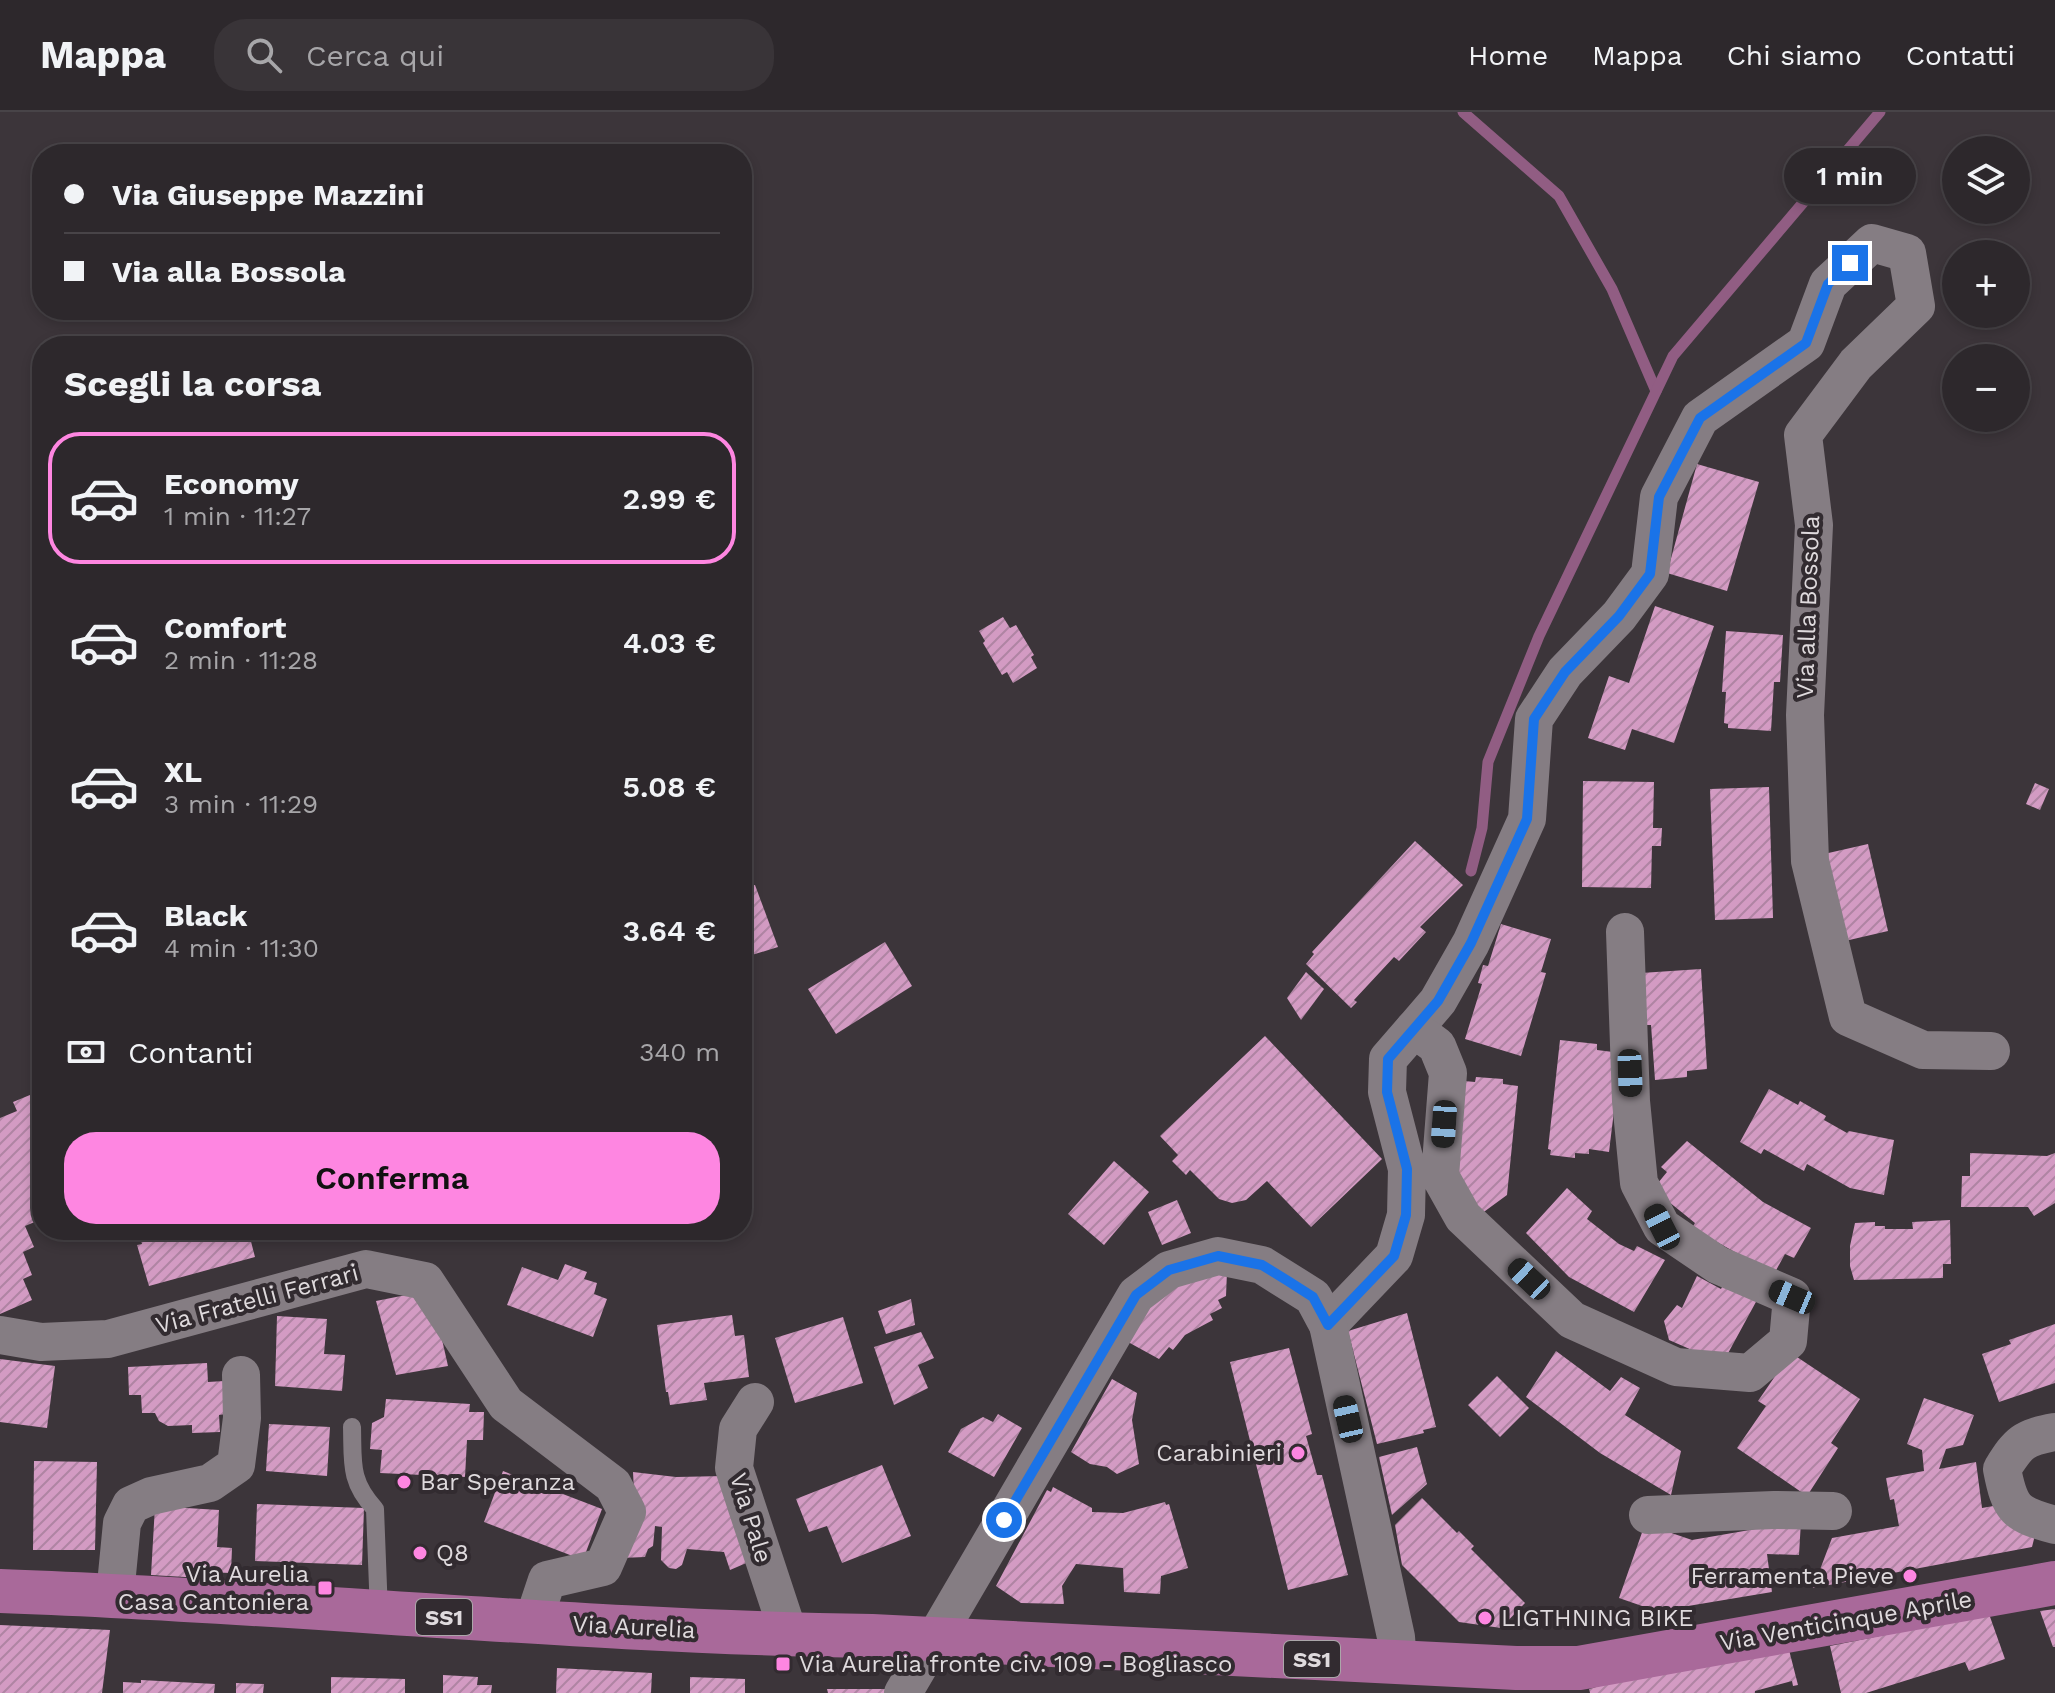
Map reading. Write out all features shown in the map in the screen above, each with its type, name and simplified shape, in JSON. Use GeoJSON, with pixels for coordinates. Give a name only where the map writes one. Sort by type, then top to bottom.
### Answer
{"type":"FeatureCollection","features":[{"type":"Feature","properties":{"kind":"main road","name":"Via Venticinque Aprile"},"geometry":{"type":"LineString","coordinates":[[1398,1663],[1579,1668],[2055,1583]]}},
{"type":"Feature","properties":{"kind":"main road","name":"Via Aurelia"},"geometry":{"type":"LineString","coordinates":[[0,1591],[115,1595],[533,1622],[1398,1663]]}},
{"type":"Feature","properties":{"kind":"street","name":"Via alla Bossola"},"geometry":{"type":"LineString","coordinates":[[1414,1029],[1438,1001],[1471,943],[1527,819],[1534,719],[1565,672],[1619,616],[1650,574],[1659,497],[1700,418],[1806,343],[1828,284],[1872,243],[1907,253],[1916,306],[1856,364],[1803,435],[1814,525],[1805,715],[1810,861],[1848,1017],[1923,1050],[1991,1051]]}},
{"type":"Feature","properties":{"kind":"street"},"geometry":{"type":"LineString","coordinates":[[1328,1325],[1394,1256],[1406,1215],[1407,1169],[1387,1092],[1388,1059],[1414,1029],[1437,1046],[1448,1073],[1440,1176],[1463,1217],[1572,1320],[1676,1367],[1750,1373],[1788,1341],[1792,1297],[1718,1265],[1662,1227],[1639,1183],[1631,1101],[1625,932]]}},
{"type":"Feature","properties":{"kind":"street"},"geometry":{"type":"LineString","coordinates":[[903,1693],[1136,1295],[1169,1270],[1218,1256],[1262,1265],[1288,1281],[1313,1297],[1328,1325],[1396,1637],[1398,1663]]}},
{"type":"Feature","properties":{"kind":"street","name":"Via Fratelli Ferrari"},"geometry":{"type":"LineString","coordinates":[[0,1335],[41,1342],[108,1339],[366,1269],[425,1281],[506,1404],[613,1485],[627,1512],[603,1567],[547,1580],[533,1622]]}},
{"type":"Feature","properties":{"kind":"street"},"geometry":{"type":"LineString","coordinates":[[115,1595],[122,1523],[131,1505],[151,1496],[210,1483],[236,1465],[242,1418],[241,1375]]}},
{"type":"Feature","properties":{"kind":"street","name":"Via Pale"},"geometry":{"type":"LineString","coordinates":[[755,1402],[738,1429],[734,1468],[789,1635]]}},
{"type":"Feature","properties":{"kind":"street"},"geometry":{"type":"LineString","coordinates":[[2055,1432],[2036,1435],[2016,1446],[2002,1469],[2007,1494],[2024,1516],[2055,1525]]}},
{"type":"Feature","properties":{"kind":"street"},"geometry":{"type":"LineString","coordinates":[[1648,1515],[1833,1511]]}},
{"type":"Feature","properties":{"kind":"lane"},"geometry":{"type":"LineString","coordinates":[[352,1427],[353,1476],[362,1495],[375,1509],[379,1613]]}},
{"type":"Feature","properties":{"kind":"building"},"geometry":{"type":"Polygon","coordinates":[[[1697,464],[1759,482],[1727,591],[1667,573],[1697,464]]]}},
{"type":"Feature","properties":{"kind":"building"},"geometry":{"type":"Polygon","coordinates":[[[1655,606],[1714,626],[1674,743],[1632,729],[1625,750],[1588,738],[1609,676],[1629,683],[1655,606]]]}},
{"type":"Feature","properties":{"kind":"building"},"geometry":{"type":"Polygon","coordinates":[[[1003,617],[1010,628],[1016,625],[1034,655],[1031,657],[1037,668],[1013,683],[1007,672],[1002,675],[979,631],[1003,617]]]}},
{"type":"Feature","properties":{"kind":"building"},"geometry":{"type":"Polygon","coordinates":[[[1726,631],[1783,635],[1780,682],[1774,682],[1771,731],[1728,728],[1728,724],[1724,723],[1726,692],[1722,692],[1726,631]]]}},
{"type":"Feature","properties":{"kind":"building"},"geometry":{"type":"Polygon","coordinates":[[[1583,781],[1654,782],[1653,828],[1662,828],[1661,846],[1652,846],[1651,888],[1582,887],[1583,781]]]}},
{"type":"Feature","properties":{"kind":"building"},"geometry":{"type":"Polygon","coordinates":[[[2035,783],[2049,789],[2040,810],[2026,804],[2035,783]]]}},
{"type":"Feature","properties":{"kind":"building"},"geometry":{"type":"Polygon","coordinates":[[[1769,787],[1773,918],[1715,920],[1710,789],[1769,787]]]}},
{"type":"Feature","properties":{"kind":"building"},"geometry":{"type":"Polygon","coordinates":[[[1415,841],[1463,885],[1420,927],[1426,932],[1399,961],[1394,957],[1354,1000],[1357,1002],[1351,1008],[1306,964],[1314,954],[1312,952],[1415,841]]]}},
{"type":"Feature","properties":{"kind":"building"},"geometry":{"type":"Polygon","coordinates":[[[1868,844],[1888,931],[1845,941],[1824,854],[1868,844]]]}},
{"type":"Feature","properties":{"kind":"building"},"geometry":{"type":"Polygon","coordinates":[[[752,885],[755,885],[778,947],[752,955],[752,885]]]}},
{"type":"Feature","properties":{"kind":"building"},"geometry":{"type":"Polygon","coordinates":[[[1501,924],[1551,939],[1541,972],[1546,973],[1521,1056],[1465,1039],[1482,984],[1478,983],[1483,965],[1488,966],[1501,924]]]}},
{"type":"Feature","properties":{"kind":"building"},"geometry":{"type":"Polygon","coordinates":[[[885,942],[912,986],[836,1034],[808,989],[885,942]]]}},
{"type":"Feature","properties":{"kind":"building"},"geometry":{"type":"Polygon","coordinates":[[[1701,969],[1707,1069],[1687,1071],[1687,1077],[1655,1080],[1651,1025],[1644,1025],[1641,973],[1701,969]]]}},
{"type":"Feature","properties":{"kind":"building"},"geometry":{"type":"Polygon","coordinates":[[[1306,972],[1324,989],[1301,1020],[1287,998],[1306,972]]]}},
{"type":"Feature","properties":{"kind":"building"},"geometry":{"type":"Polygon","coordinates":[[[1265,1036],[1382,1159],[1311,1227],[1267,1181],[1246,1200],[1232,1203],[1219,1199],[1190,1170],[1186,1175],[1172,1161],[1178,1155],[1160,1136],[1265,1036]]]}},
{"type":"Feature","properties":{"kind":"building"},"geometry":{"type":"Polygon","coordinates":[[[1560,1040],[1597,1044],[1597,1050],[1621,1053],[1609,1152],[1589,1149],[1589,1154],[1575,1153],[1575,1158],[1550,1155],[1551,1150],[1548,1149],[1560,1040]]]}},
{"type":"Feature","properties":{"kind":"building"},"geometry":{"type":"Polygon","coordinates":[[[1476,1077],[1503,1079],[1503,1084],[1518,1086],[1507,1195],[1481,1214],[1453,1176],[1454,1080],[1475,1082],[1476,1077]]]}},
{"type":"Feature","properties":{"kind":"building"},"geometry":{"type":"Polygon","coordinates":[[[1769,1089],[1798,1105],[1800,1101],[1847,1133],[1894,1140],[1884,1195],[1850,1188],[1807,1164],[1804,1171],[1764,1149],[1761,1154],[1740,1142],[1769,1089]]]}},
{"type":"Feature","properties":{"kind":"building"},"geometry":{"type":"Polygon","coordinates":[[[32,1094],[32,1223],[25,1226],[34,1247],[23,1252],[32,1275],[23,1279],[32,1300],[0,1314],[0,1118],[17,1111],[13,1102],[32,1094]]]}},
{"type":"Feature","properties":{"kind":"building"},"geometry":{"type":"Polygon","coordinates":[[[1687,1141],[1763,1202],[1811,1228],[1794,1258],[1785,1254],[1774,1274],[1692,1228],[1695,1223],[1653,1189],[1667,1172],[1661,1167],[1687,1141]]]}},
{"type":"Feature","properties":{"kind":"building"},"geometry":{"type":"Polygon","coordinates":[[[1970,1153],[2047,1156],[2055,1153],[2055,1203],[2034,1216],[2028,1207],[1961,1207],[1962,1176],[1970,1176],[1970,1153]]]}},
{"type":"Feature","properties":{"kind":"building"},"geometry":{"type":"Polygon","coordinates":[[[1114,1161],[1149,1192],[1104,1245],[1068,1214],[1114,1161]]]}},
{"type":"Feature","properties":{"kind":"building"},"geometry":{"type":"Polygon","coordinates":[[[1567,1188],[1592,1211],[1587,1219],[1619,1244],[1634,1251],[1637,1246],[1665,1260],[1634,1312],[1569,1277],[1526,1233],[1567,1188]]]}},
{"type":"Feature","properties":{"kind":"building"},"geometry":{"type":"Polygon","coordinates":[[[1177,1200],[1191,1233],[1162,1245],[1148,1212],[1177,1200]]]}},
{"type":"Feature","properties":{"kind":"building"},"geometry":{"type":"Polygon","coordinates":[[[1950,1220],[1951,1264],[1943,1264],[1943,1278],[1854,1280],[1850,1246],[1855,1223],[1875,1222],[1875,1226],[1885,1226],[1885,1229],[1913,1229],[1912,1222],[1950,1220]]]}},
{"type":"Feature","properties":{"kind":"building"},"geometry":{"type":"Polygon","coordinates":[[[141,1240],[251,1240],[255,1257],[149,1286],[137,1245],[142,1244],[141,1240]]]}},
{"type":"Feature","properties":{"kind":"building"},"geometry":{"type":"Polygon","coordinates":[[[565,1264],[587,1272],[584,1279],[597,1283],[594,1294],[607,1299],[593,1337],[507,1305],[522,1267],[558,1280],[565,1264]]]}},
{"type":"Feature","properties":{"kind":"building"},"geometry":{"type":"Polygon","coordinates":[[[1227,1272],[1226,1296],[1218,1300],[1222,1308],[1210,1314],[1213,1320],[1185,1335],[1173,1350],[1169,1347],[1159,1359],[1128,1342],[1153,1298],[1170,1279],[1227,1272]]]}},
{"type":"Feature","properties":{"kind":"building"},"geometry":{"type":"Polygon","coordinates":[[[1697,1276],[1721,1289],[1724,1283],[1757,1300],[1726,1357],[1708,1357],[1669,1340],[1664,1321],[1677,1305],[1682,1308],[1697,1276]]]}},
{"type":"Feature","properties":{"kind":"building"},"geometry":{"type":"Polygon","coordinates":[[[411,1294],[441,1335],[448,1366],[396,1375],[376,1301],[411,1294]]]}},
{"type":"Feature","properties":{"kind":"building"},"geometry":{"type":"Polygon","coordinates":[[[911,1299],[915,1325],[886,1334],[878,1311],[911,1299]]]}},
{"type":"Feature","properties":{"kind":"building"},"geometry":{"type":"Polygon","coordinates":[[[1407,1313],[1436,1427],[1423,1430],[1424,1433],[1377,1444],[1348,1331],[1407,1313]]]}},
{"type":"Feature","properties":{"kind":"building"},"geometry":{"type":"Polygon","coordinates":[[[732,1315],[735,1336],[744,1335],[749,1377],[704,1383],[707,1400],[670,1405],[657,1325],[732,1315]]]}},
{"type":"Feature","properties":{"kind":"building"},"geometry":{"type":"Polygon","coordinates":[[[277,1316],[327,1319],[324,1354],[345,1355],[342,1391],[275,1386],[277,1316]]]}},
{"type":"Feature","properties":{"kind":"building"},"geometry":{"type":"Polygon","coordinates":[[[843,1317],[863,1383],[795,1403],[775,1338],[843,1317]]]}},
{"type":"Feature","properties":{"kind":"building"},"geometry":{"type":"Polygon","coordinates":[[[2055,1324],[2055,1383],[1999,1402],[1982,1354],[2011,1344],[2009,1340],[2055,1324]]]}},
{"type":"Feature","properties":{"kind":"building"},"geometry":{"type":"Polygon","coordinates":[[[921,1332],[934,1358],[918,1365],[928,1388],[894,1405],[874,1347],[921,1332]]]}},
{"type":"Feature","properties":{"kind":"building"},"geometry":{"type":"Polygon","coordinates":[[[1289,1348],[1312,1434],[1306,1436],[1317,1475],[1322,1475],[1348,1575],[1288,1590],[1230,1362],[1289,1348]]]}},
{"type":"Feature","properties":{"kind":"building"},"geometry":{"type":"Polygon","coordinates":[[[1556,1351],[1610,1391],[1621,1377],[1640,1388],[1625,1415],[1681,1451],[1671,1495],[1600,1453],[1526,1397],[1556,1351]]]}},
{"type":"Feature","properties":{"kind":"building"},"geometry":{"type":"Polygon","coordinates":[[[1791,1353],[1860,1399],[1831,1443],[1838,1448],[1807,1496],[1737,1448],[1766,1406],[1758,1401],[1791,1353]]]}},
{"type":"Feature","properties":{"kind":"building"},"geometry":{"type":"Polygon","coordinates":[[[0,1359],[55,1366],[47,1428],[0,1422],[0,1359]]]}},
{"type":"Feature","properties":{"kind":"building"},"geometry":{"type":"Polygon","coordinates":[[[207,1363],[208,1382],[224,1381],[226,1414],[219,1415],[220,1432],[192,1433],[192,1425],[168,1426],[159,1421],[155,1413],[142,1413],[141,1395],[129,1395],[128,1367],[207,1363]]]}},
{"type":"Feature","properties":{"kind":"building"},"geometry":{"type":"Polygon","coordinates":[[[1497,1376],[1529,1408],[1500,1437],[1468,1405],[1497,1376]]]}},
{"type":"Feature","properties":{"kind":"building"},"geometry":{"type":"Polygon","coordinates":[[[1112,1379],[1137,1393],[1132,1420],[1139,1464],[1117,1474],[1107,1467],[1090,1464],[1071,1452],[1112,1379]]]}},
{"type":"Feature","properties":{"kind":"building"},"geometry":{"type":"Polygon","coordinates":[[[1924,1398],[1974,1415],[1963,1445],[1946,1449],[1939,1469],[1976,1462],[1982,1508],[1999,1505],[2037,1527],[2032,1547],[1813,1588],[1832,1538],[1899,1526],[1886,1478],[1924,1471],[1922,1450],[1907,1444],[1924,1398]]]}},
{"type":"Feature","properties":{"kind":"building"},"geometry":{"type":"Polygon","coordinates":[[[386,1399],[470,1404],[469,1412],[484,1412],[483,1440],[467,1440],[465,1477],[380,1473],[382,1450],[370,1449],[372,1423],[384,1417],[386,1399]]]}},
{"type":"Feature","properties":{"kind":"building"},"geometry":{"type":"Polygon","coordinates":[[[998,1414],[1022,1428],[994,1477],[948,1452],[961,1429],[983,1417],[993,1422],[998,1414]]]}},
{"type":"Feature","properties":{"kind":"building"},"geometry":{"type":"Polygon","coordinates":[[[269,1424],[330,1427],[327,1476],[266,1471],[269,1424]]]}},
{"type":"Feature","properties":{"kind":"building"},"geometry":{"type":"Polygon","coordinates":[[[1417,1447],[1427,1484],[1392,1515],[1379,1457],[1417,1447]]]}},
{"type":"Feature","properties":{"kind":"building"},"geometry":{"type":"Polygon","coordinates":[[[34,1461],[97,1462],[95,1550],[33,1550],[34,1461]]]}},
{"type":"Feature","properties":{"kind":"building"},"geometry":{"type":"Polygon","coordinates":[[[882,1465],[911,1536],[842,1563],[827,1526],[809,1532],[796,1499],[882,1465]]]}},
{"type":"Feature","properties":{"kind":"building"},"geometry":{"type":"Polygon","coordinates":[[[503,1471],[602,1509],[583,1560],[484,1522],[503,1471]]]}},
{"type":"Feature","properties":{"kind":"building"},"geometry":{"type":"Polygon","coordinates":[[[633,1472],[676,1477],[724,1476],[751,1561],[730,1570],[724,1552],[687,1549],[682,1565],[676,1569],[669,1568],[661,1560],[662,1527],[655,1526],[653,1546],[645,1557],[621,1558],[635,1511],[633,1472]]]}},
{"type":"Feature","properties":{"kind":"building"},"geometry":{"type":"Polygon","coordinates":[[[1053,1487],[1092,1508],[1092,1512],[1123,1513],[1165,1502],[1169,1504],[1188,1568],[1161,1576],[1160,1594],[1124,1592],[1123,1568],[1076,1564],[1062,1586],[1064,1604],[1021,1603],[996,1586],[1047,1490],[1051,1492],[1053,1487]]]}},
{"type":"Feature","properties":{"kind":"building"},"geometry":{"type":"Polygon","coordinates":[[[1422,1498],[1474,1546],[1471,1549],[1525,1603],[1501,1628],[1459,1622],[1402,1565],[1395,1525],[1422,1498]]]}},
{"type":"Feature","properties":{"kind":"building"},"geometry":{"type":"Polygon","coordinates":[[[257,1504],[364,1508],[362,1565],[255,1561],[257,1504]]]}},
{"type":"Feature","properties":{"kind":"building"},"geometry":{"type":"Polygon","coordinates":[[[155,1506],[219,1510],[217,1547],[232,1548],[231,1573],[203,1572],[202,1578],[151,1575],[155,1506]]]}},
{"type":"Feature","properties":{"kind":"building"},"geometry":{"type":"Polygon","coordinates":[[[1801,1521],[1799,1555],[1767,1554],[1772,1592],[1670,1609],[1668,1615],[1619,1598],[1645,1524],[1692,1540],[1801,1521]]]}},
{"type":"Feature","properties":{"kind":"building"},"geometry":{"type":"Polygon","coordinates":[[[2055,1609],[2055,1647],[2053,1647],[2040,1611],[2055,1609]]]}},
{"type":"Feature","properties":{"kind":"building"},"geometry":{"type":"Polygon","coordinates":[[[1989,1614],[2005,1659],[1969,1671],[1965,1662],[1866,1693],[1841,1693],[1830,1646],[1989,1614]]]}},
{"type":"Feature","properties":{"kind":"building"},"geometry":{"type":"Polygon","coordinates":[[[0,1625],[110,1630],[102,1693],[0,1693],[0,1625]]]}},
{"type":"Feature","properties":{"kind":"building"},"geometry":{"type":"Polygon","coordinates":[[[1788,1646],[1798,1685],[1793,1686],[1792,1681],[1755,1693],[1590,1693],[1589,1689],[1632,1677],[1788,1646]]]}},
{"type":"Feature","properties":{"kind":"building"},"geometry":{"type":"Polygon","coordinates":[[[557,1668],[652,1673],[651,1693],[556,1693],[557,1668]]]}},
{"type":"Feature","properties":{"kind":"building"},"geometry":{"type":"Polygon","coordinates":[[[443,1675],[478,1677],[477,1685],[492,1685],[491,1693],[443,1693],[443,1675]]]}},
{"type":"Feature","properties":{"kind":"building"},"geometry":{"type":"Polygon","coordinates":[[[331,1677],[405,1679],[405,1693],[331,1693],[331,1677]]]}},
{"type":"Feature","properties":{"kind":"building"},"geometry":{"type":"Polygon","coordinates":[[[690,1677],[745,1679],[745,1693],[690,1693],[690,1677]]]}},
{"type":"Feature","properties":{"kind":"building"},"geometry":{"type":"Polygon","coordinates":[[[141,1680],[215,1684],[214,1693],[123,1693],[123,1682],[141,1683],[141,1680]]]}},
{"type":"Feature","properties":{"kind":"building"},"geometry":{"type":"Polygon","coordinates":[[[236,1683],[264,1684],[263,1693],[236,1693],[236,1683]]]}},
{"type":"Feature","properties":{"kind":"building"},"geometry":{"type":"Polygon","coordinates":[[[827,1689],[886,1689],[884,1693],[828,1693],[827,1689]]]}},
{"type":"Feature","properties":{"kind":"waterway"},"geometry":{"type":"LineString","coordinates":[[1463,112],[1559,196],[1612,289],[1656,391]]}},
{"type":"Feature","properties":{"kind":"waterway"},"geometry":{"type":"LineString","coordinates":[[1471,871],[1482,828],[1488,762],[1539,636],[1673,356],[1880,112]]}},
{"type":"Feature","properties":{"kind":"place","name":"Carabinieri"},"geometry":{"type":"Point","coordinates":[1298,1453]}},
{"type":"Feature","properties":{"kind":"place","name":"Bar Speranza"},"geometry":{"type":"Point","coordinates":[404,1482]}},
{"type":"Feature","properties":{"kind":"place","name":"Q8"},"geometry":{"type":"Point","coordinates":[420,1553]}},
{"type":"Feature","properties":{"kind":"place","name":"Ferramenta Pieve"},"geometry":{"type":"Point","coordinates":[1910,1576]}},
{"type":"Feature","properties":{"kind":"place","name":"Via Aurelia Casa Cantoniera"},"geometry":{"type":"Point","coordinates":[325,1588]}},
{"type":"Feature","properties":{"kind":"place","name":"LIGTHNING BIKE"},"geometry":{"type":"Point","coordinates":[1485,1618]}},
{"type":"Feature","properties":{"kind":"place","name":"Via Aurelia fronte civ. 109 - Bogliasco"},"geometry":{"type":"Point","coordinates":[783,1664]}},
{"type":"Feature","properties":{"kind":"route"},"geometry":{"type":"LineString","coordinates":[[1004,1520],[1136,1295],[1169,1270],[1218,1256],[1262,1265],[1313,1297],[1328,1325],[1394,1256],[1406,1215],[1407,1169],[1387,1092],[1388,1059],[1438,1001],[1471,943],[1527,819],[1534,719],[1565,672],[1619,616],[1650,574],[1659,497],[1700,418],[1806,343],[1828,284],[1850,263]]}}]}
